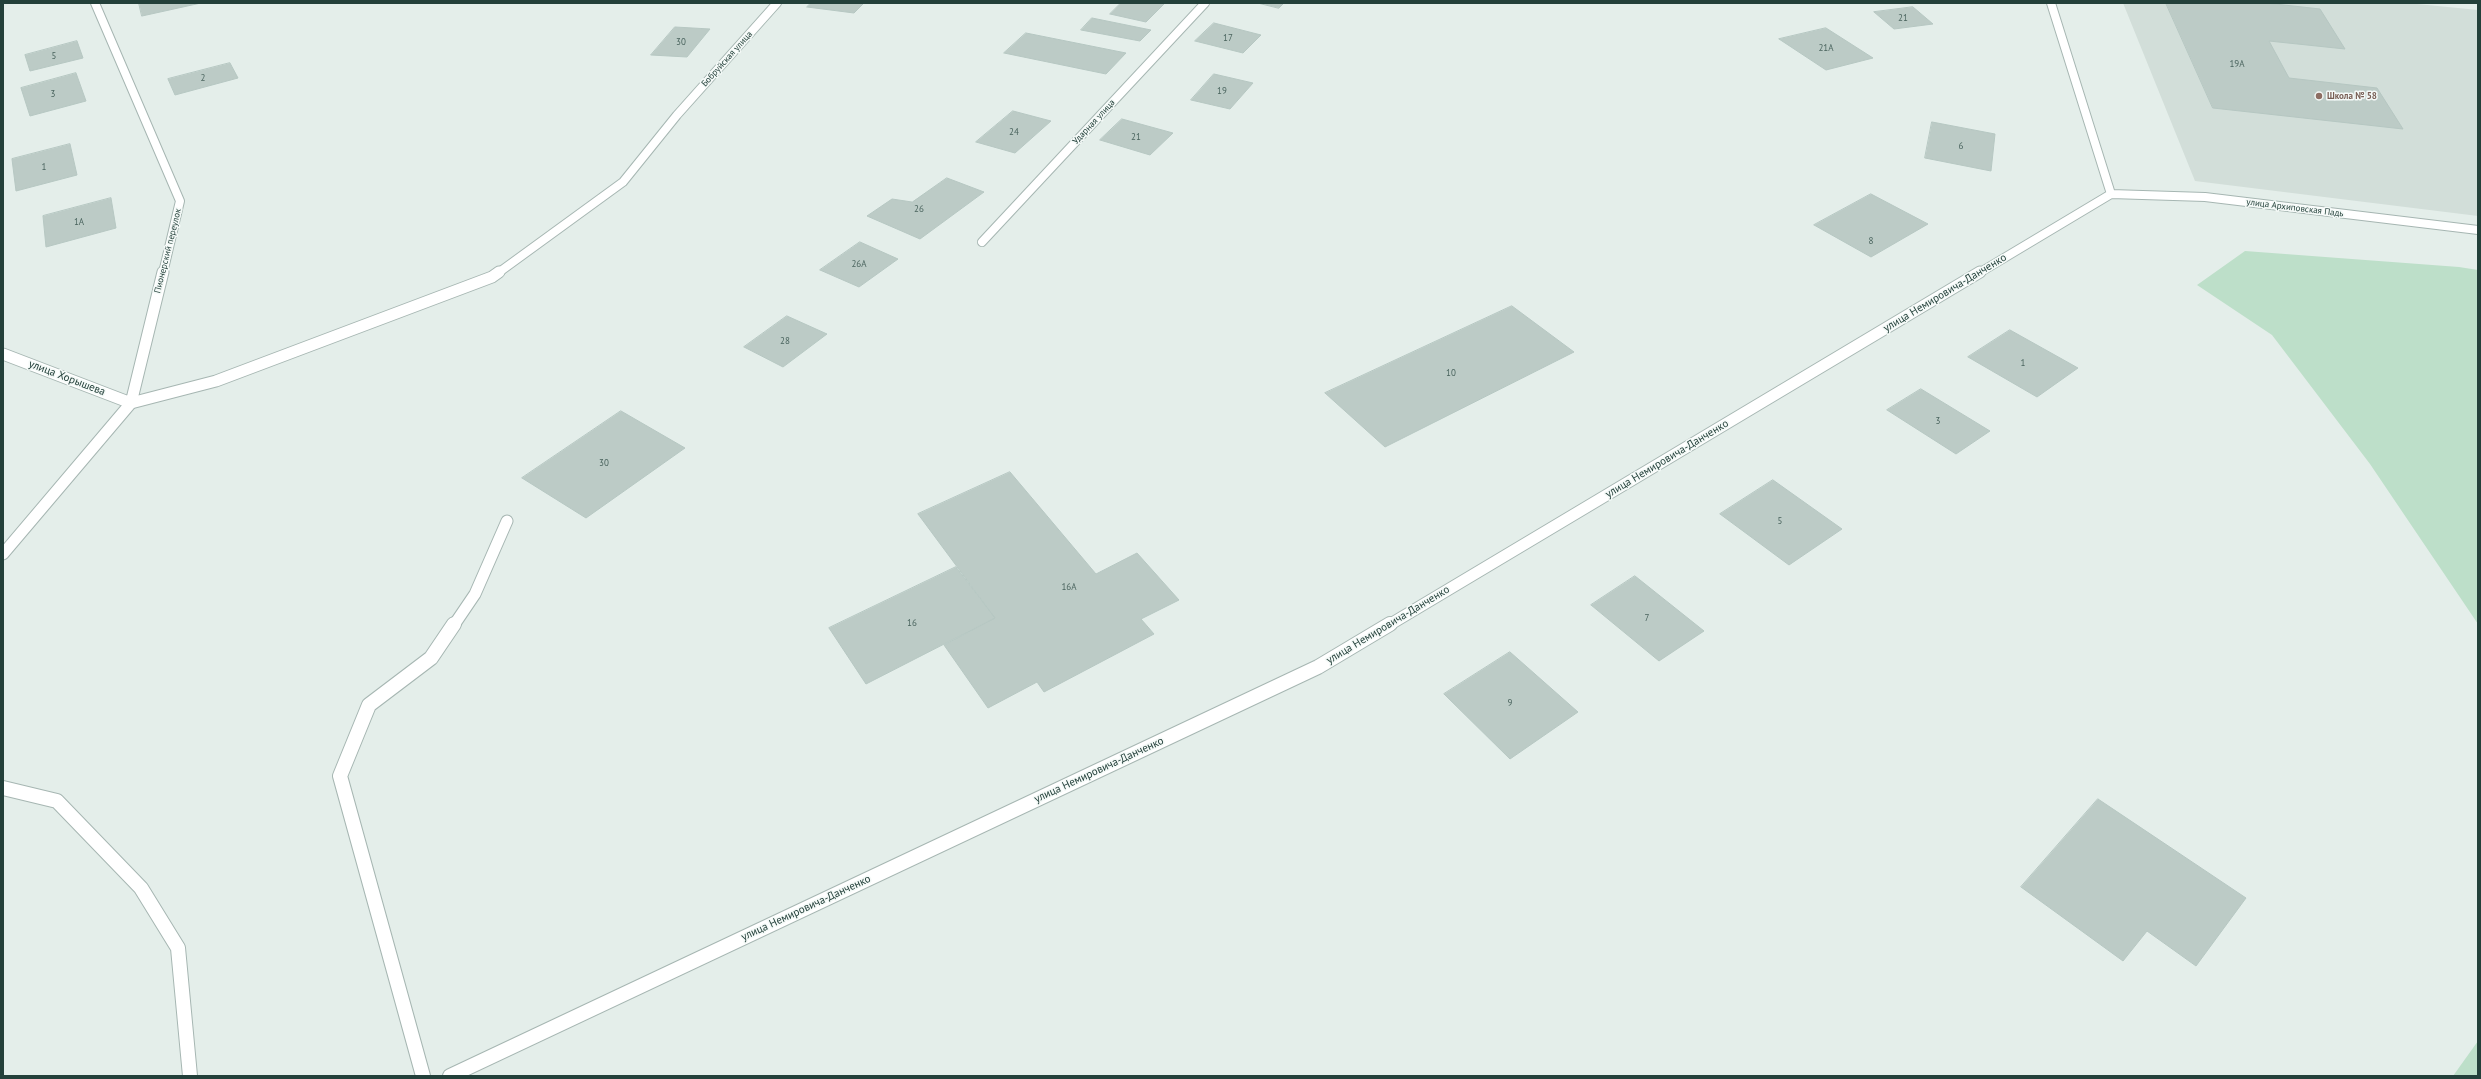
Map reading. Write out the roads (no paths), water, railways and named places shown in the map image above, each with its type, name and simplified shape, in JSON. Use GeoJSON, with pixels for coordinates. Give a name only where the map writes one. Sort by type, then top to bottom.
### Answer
{"type":"FeatureCollection","features":[{"type":"Feature","properties":{"kind":"street","name":"Пионерский переулок"},"geometry":{"type":"LineString","coordinates":[[95,3],[180,201],[131,403]]}},
{"type":"Feature","properties":{"kind":"street","name":"Бобруйская улица"},"geometry":{"type":"LineString","coordinates":[[131,403],[216,381],[492,277],[623,182],[677,115],[777,3]]}},
{"type":"Feature","properties":{"kind":"street","name":"Ударная улица"},"geometry":{"type":"LineString","coordinates":[[982,242],[1205,3]]}},
{"type":"Feature","properties":{"kind":"street"},"geometry":{"type":"LineString","coordinates":[[2051,3],[2111,194]]}},
{"type":"Feature","properties":{"kind":"street","name":"улица Архиповская Падь"},"geometry":{"type":"LineString","coordinates":[[2111,194],[2205,197],[2478,230]]}},
{"type":"Feature","properties":{"kind":"street","name":"улица Немировича-Данченко"},"geometry":{"type":"LineString","coordinates":[[450,1076],[1318,667],[2111,194]]}},
{"type":"Feature","properties":{"kind":"street","name":"улица Хорышева"},"geometry":{"type":"LineString","coordinates":[[3,354],[131,403]]}},
{"type":"Feature","properties":{"kind":"street"},"geometry":{"type":"LineString","coordinates":[[3,554],[131,403]]}},
{"type":"Feature","properties":{"kind":"street"},"geometry":{"type":"LineString","coordinates":[[423,1076],[340,776],[369,705],[431,658],[475,594],[507,521]]}},
{"type":"Feature","properties":{"kind":"street"},"geometry":{"type":"LineString","coordinates":[[3,788],[58,801],[141,888],[178,948],[190,1076]]}},
{"type":"Feature","properties":{"kind":"place","name":"Школа № 58"},"geometry":{"type":"Point","coordinates":[2319,96]}}]}
